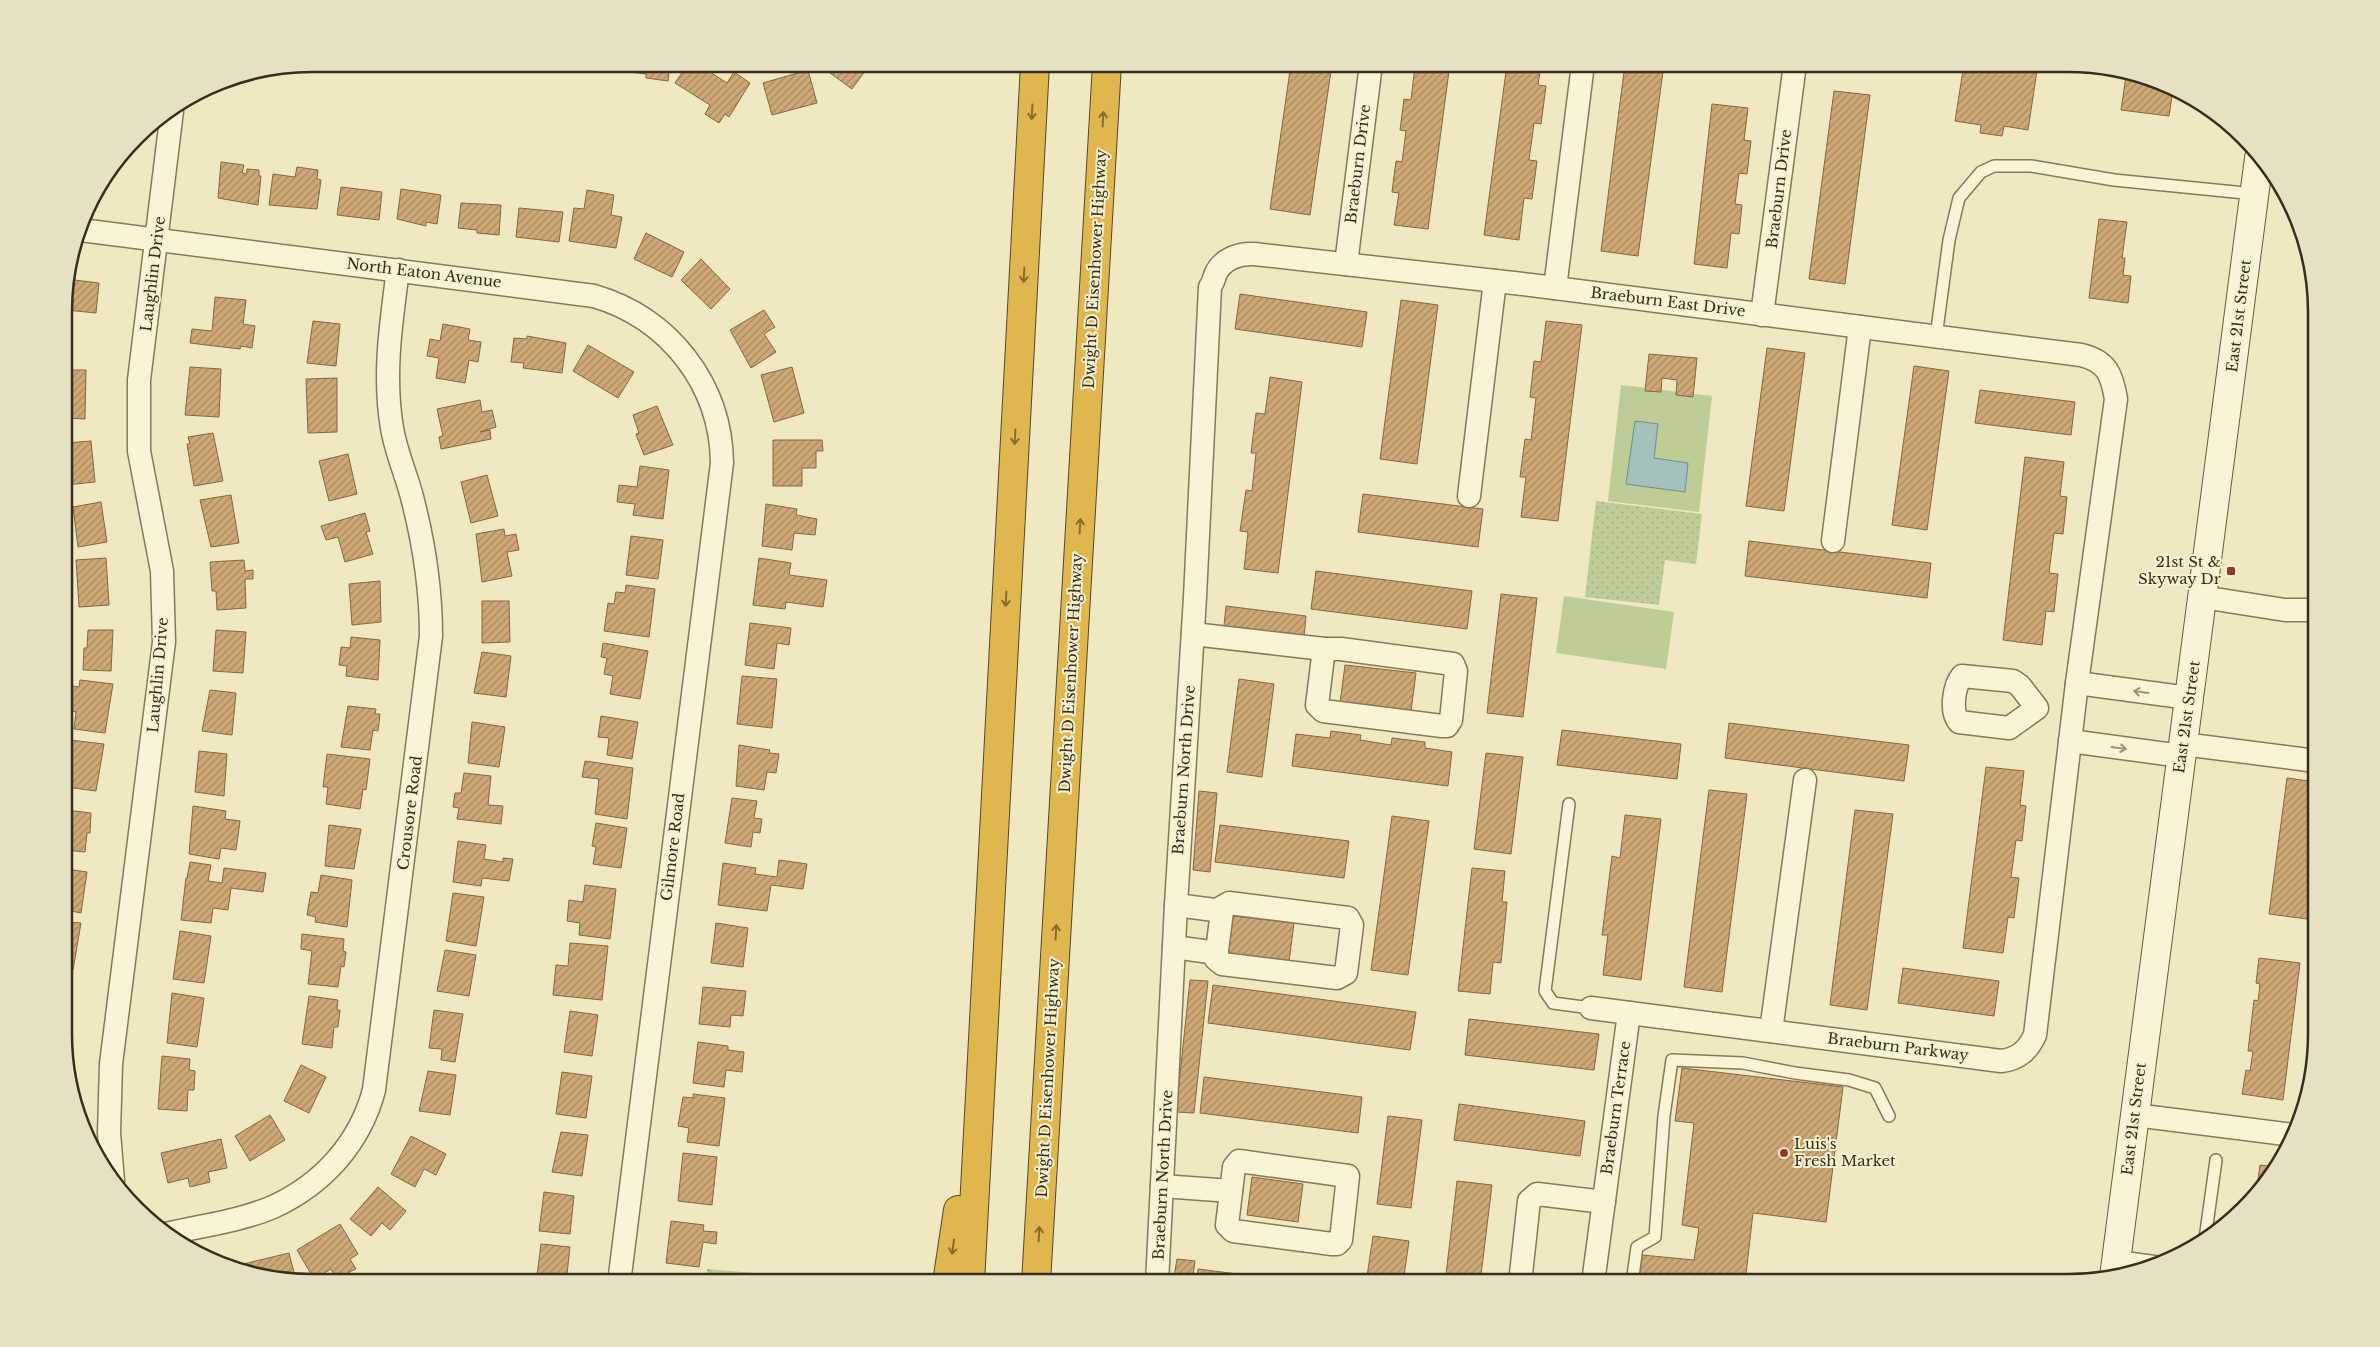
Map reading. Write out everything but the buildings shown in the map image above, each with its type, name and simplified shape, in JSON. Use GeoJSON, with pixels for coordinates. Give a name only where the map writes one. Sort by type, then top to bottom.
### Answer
{"type":"FeatureCollection","features":[{"type":"Feature","properties":{"kind":"highway"},"geometry":{"type":"LineString","coordinates":[[970,1274],[1035,72]]}},
{"type":"Feature","properties":{"kind":"highway","name":"Dwight D Eisenhower Highway"},"geometry":{"type":"LineString","coordinates":[[1037,1274],[1107,72]]}},
{"type":"Feature","properties":{"kind":"highway"},"geometry":{"type":"LineString","coordinates":[[949,1274],[984,1025]]}},
{"type":"Feature","properties":{"kind":"main road","name":"East 21st Street"},"geometry":{"type":"LineString","coordinates":[[2115,1269],[2259,168]]}},
{"type":"Feature","properties":{"kind":"street","name":"Braeburn Drive"},"geometry":{"type":"LineString","coordinates":[[1346,264],[1370,72]]}},
{"type":"Feature","properties":{"kind":"street"},"geometry":{"type":"LineString","coordinates":[[1555,288],[1582,72]]}},
{"type":"Feature","properties":{"kind":"street","name":"Braeburn Drive"},"geometry":{"type":"LineString","coordinates":[[1762,315],[1794,72]]}},
{"type":"Feature","properties":{"kind":"street","name":"Laughlin Drive"},"geometry":{"type":"LineString","coordinates":[[112,1166],[109,1133],[111,1064],[164,642],[162,571],[140,451],[139,380],[171,119]]}},
{"type":"Feature","properties":{"kind":"street","name":"North Eaton Avenue"},"geometry":{"type":"LineString","coordinates":[[87,231],[583,294],[623,306],[650,322],[679,349],[703,383],[714,412]]}},
{"type":"Feature","properties":{"kind":"street","name":"Braeburn East Drive"},"geometry":{"type":"LineString","coordinates":[[1225,263],[1232,258],[1246,254],[1346,264],[1555,288],[2093,358],[2107,370],[2115,384],[2116,399],[2077,684]]}},
{"type":"Feature","properties":{"kind":"street","name":"Braeburn North Drive"},"geometry":{"type":"LineString","coordinates":[[1157,1274],[1210,287],[1217,271],[1225,263]]}},
{"type":"Feature","properties":{"kind":"street","name":"Crousore Road"},"geometry":{"type":"LineString","coordinates":[[176,1232],[262,1210],[307,1188],[329,1169],[354,1138],[368,1110],[376,1082],[431,636],[427,566],[412,497],[396,450],[389,402],[388,342],[398,270]]}},
{"type":"Feature","properties":{"kind":"street"},"geometry":{"type":"LineString","coordinates":[[1469,496],[1495,281]]}},
{"type":"Feature","properties":{"kind":"street"},"geometry":{"type":"LineString","coordinates":[[1833,540],[1860,327]]}},
{"type":"Feature","properties":{"kind":"street","name":"Gilmore Road"},"geometry":{"type":"LineString","coordinates":[[619,1274],[722,463],[721,444],[714,412]]}},
{"type":"Feature","properties":{"kind":"street"},"geometry":{"type":"LineString","coordinates":[[2202,597],[2285,610],[2308,610]]}},
{"type":"Feature","properties":{"kind":"street"},"geometry":{"type":"LineString","coordinates":[[1193,634],[1324,649],[1340,649],[1453,664],[1456,671],[1451,720],[1447,726],[1442,726],[1323,711],[1317,705],[1324,649]]}},
{"type":"Feature","properties":{"kind":"street"},"geometry":{"type":"LineString","coordinates":[[2189,698],[2077,684],[2070,741],[2308,759]]}},
{"type":"Feature","properties":{"kind":"street"},"geometry":{"type":"LineString","coordinates":[[2037,708],[2074,712]]}},
{"type":"Feature","properties":{"kind":"street","name":"Braeburn Parkway"},"geometry":{"type":"LineString","coordinates":[[1591,1008],[2001,1060],[2012,1059],[2023,1053],[2036,1034],[2070,741]]}},
{"type":"Feature","properties":{"kind":"street"},"geometry":{"type":"LineString","coordinates":[[1771,1031],[1804,780]]}},
{"type":"Feature","properties":{"kind":"street"},"geometry":{"type":"LineString","coordinates":[[1229,903],[1348,918],[1352,925],[1346,974],[1337,978],[1222,964],[1216,958],[1217,953],[1222,907],[1229,903]]}},
{"type":"Feature","properties":{"kind":"street"},"geometry":{"type":"LineString","coordinates":[[1176,905],[1222,911]]}},
{"type":"Feature","properties":{"kind":"street"},"geometry":{"type":"LineString","coordinates":[[1174,947],[1217,953]]}},
{"type":"Feature","properties":{"kind":"street","name":"Braeburn Terrace"},"geometry":{"type":"LineString","coordinates":[[1593,1274],[1629,1013]]}},
{"type":"Feature","properties":{"kind":"street"},"geometry":{"type":"LineString","coordinates":[[2135,1115],[2286,1134]]}},
{"type":"Feature","properties":{"kind":"street"},"geometry":{"type":"LineString","coordinates":[[1239,1160],[1345,1174],[1348,1180],[1341,1240],[1337,1244],[1332,1244],[1233,1231],[1227,1225],[1231,1191],[1234,1167],[1239,1160]]}},
{"type":"Feature","properties":{"kind":"street"},"geometry":{"type":"LineString","coordinates":[[1162,1186],[1231,1191]]}},
{"type":"Feature","properties":{"kind":"street"},"geometry":{"type":"LineString","coordinates":[[1521,1274],[1529,1201],[1532,1198],[1537,1194],[1604,1202]]}},
{"type":"Feature","properties":{"kind":"lane"},"geometry":{"type":"LineString","coordinates":[[1936,337],[1949,240],[1959,198],[1981,172],[1994,166],[2031,166],[2114,180],[2255,194]]}},
{"type":"Feature","properties":{"kind":"lane"},"geometry":{"type":"LineString","coordinates":[[1569,804],[1545,991],[1553,1003],[1591,1008]]}},
{"type":"Feature","properties":{"kind":"lane"},"geometry":{"type":"LineString","coordinates":[[1633,1274],[1637,1247],[1655,1237],[1664,1116],[1672,1060],[1743,1063],[1795,1073],[1849,1080],[1875,1088],[1889,1116]]}},
{"type":"Feature","properties":{"kind":"lane"},"geometry":{"type":"LineString","coordinates":[[2206,1230],[2216,1160]]}},
{"type":"Feature","properties":{"kind":"green space"},"geometry":{"type":"Polygon","coordinates":[[[1621,385],[1712,396],[1699,512],[1608,501],[1621,385]]]}},
{"type":"Feature","properties":{"kind":"green space"},"geometry":{"type":"Polygon","coordinates":[[[1596,501],[1702,514],[1696,564],[1665,560],[1659,605],[1585,597],[1596,501]]]}},
{"type":"Feature","properties":{"kind":"green space"},"geometry":{"type":"Polygon","coordinates":[[[1564,596],[1674,612],[1666,669],[1556,653],[1564,596]]]}},
{"type":"Feature","properties":{"kind":"green space"},"geometry":{"type":"Polygon","coordinates":[[[707,1269],[765,1274],[707,1274],[707,1269]]]}},
{"type":"Feature","properties":{"kind":"water"},"geometry":{"type":"Polygon","coordinates":[[[1635,421],[1658,424],[1654,458],[1688,463],[1685,492],[1626,484],[1635,421]]]}},
{"type":"Feature","properties":{"kind":"place","name":"21st St & Skyway Dr"},"geometry":{"type":"Point","coordinates":[2231,571]}},
{"type":"Feature","properties":{"kind":"place","name":"Luis's Fresh Market"},"geometry":{"type":"Point","coordinates":[1784,1153]}}]}
